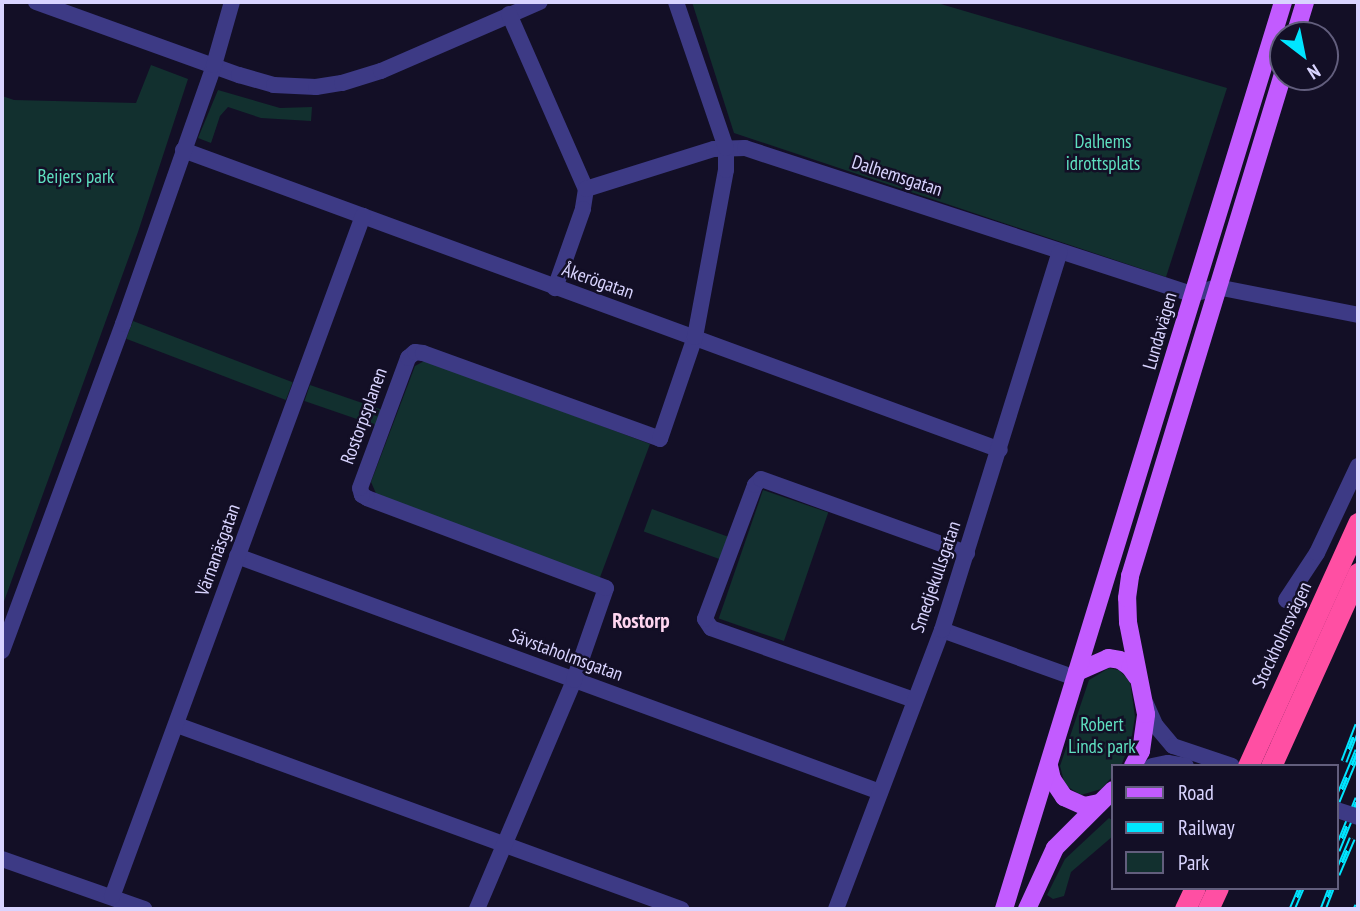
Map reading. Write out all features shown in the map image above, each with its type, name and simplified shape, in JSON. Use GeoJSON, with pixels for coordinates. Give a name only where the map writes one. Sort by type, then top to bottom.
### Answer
{"type":"FeatureCollection","features":[{"type":"Feature","properties":{"kind":"highway","name":"Stockholmsvägen"},"geometry":{"type":"LineString","coordinates":[[1249,764],[1358,523]]}},
{"type":"Feature","properties":{"kind":"highway"},"geometry":{"type":"LineString","coordinates":[[1272,764],[1358,573]]}},
{"type":"Feature","properties":{"kind":"highway"},"geometry":{"type":"LineString","coordinates":[[1185,909],[1194,890]]}},
{"type":"Feature","properties":{"kind":"highway"},"geometry":{"type":"LineString","coordinates":[[1208,909],[1216,890]]}},
{"type":"Feature","properties":{"kind":"main road","name":"Lundavägen"},"geometry":{"type":"LineString","coordinates":[[1004,909],[1283,2]]}},
{"type":"Feature","properties":{"kind":"main road"},"geometry":{"type":"LineString","coordinates":[[1300,21],[1306,2]]}},
{"type":"Feature","properties":{"kind":"main road"},"geometry":{"type":"LineString","coordinates":[[1134,764],[1145,734],[1144,699],[1128,622],[1130,576],[1278,91]]}},
{"type":"Feature","properties":{"kind":"main road"},"geometry":{"type":"LineString","coordinates":[[1076,675],[1108,658],[1120,660],[1130,667],[1139,680]]}},
{"type":"Feature","properties":{"kind":"main road"},"geometry":{"type":"LineString","coordinates":[[1049,766],[1052,779],[1064,797],[1084,806],[1106,797]]}},
{"type":"Feature","properties":{"kind":"main road"},"geometry":{"type":"LineString","coordinates":[[1027,909],[1055,848],[1106,797]]}},
{"type":"Feature","properties":{"kind":"street"},"geometry":{"type":"LineString","coordinates":[[36,2],[274,85],[316,87],[342,83],[381,71],[540,2]]}},
{"type":"Feature","properties":{"kind":"street"},"geometry":{"type":"LineString","coordinates":[[2,651],[123,324],[214,65],[232,2]]}},
{"type":"Feature","properties":{"kind":"street"},"geometry":{"type":"LineString","coordinates":[[676,2],[726,148],[726,170],[695,337]]}},
{"type":"Feature","properties":{"kind":"street"},"geometry":{"type":"LineString","coordinates":[[509,15],[586,189],[583,209],[555,288]]}},
{"type":"Feature","properties":{"kind":"street","name":"Dalhemsgatan"},"geometry":{"type":"LineString","coordinates":[[586,189],[714,149],[745,148],[1193,294]]}},
{"type":"Feature","properties":{"kind":"street","name":"Åkerögatan"},"geometry":{"type":"LineString","coordinates":[[183,150],[1000,450]]}},
{"type":"Feature","properties":{"kind":"street","name":"Värnanäsgatan"},"geometry":{"type":"LineString","coordinates":[[112,897],[363,216]]}},
{"type":"Feature","properties":{"kind":"street","name":"Smedjekullsgatan"},"geometry":{"type":"LineString","coordinates":[[836,909],[942,630],[1060,252]]}},
{"type":"Feature","properties":{"kind":"street"},"geometry":{"type":"LineString","coordinates":[[1193,294],[1217,287],[1358,315]]}},
{"type":"Feature","properties":{"kind":"street","name":"Rostorpsplanen"},"geometry":{"type":"LineString","coordinates":[[574,680],[606,588],[367,498],[362,495],[360,488],[408,358],[415,352],[660,439],[695,337]]}},
{"type":"Feature","properties":{"kind":"street"},"geometry":{"type":"LineString","coordinates":[[1286,600],[1317,553],[1358,466]]}},
{"type":"Feature","properties":{"kind":"street"},"geometry":{"type":"LineString","coordinates":[[914,700],[711,628],[705,619],[733,550],[755,485],[761,479],[967,553]]}},
{"type":"Feature","properties":{"kind":"street","name":"Sävstaholmsgatan"},"geometry":{"type":"LineString","coordinates":[[237,556],[880,792]]}},
{"type":"Feature","properties":{"kind":"street"},"geometry":{"type":"LineString","coordinates":[[942,630],[1076,675]]}},
{"type":"Feature","properties":{"kind":"street"},"geometry":{"type":"LineString","coordinates":[[477,909],[574,680]]}},
{"type":"Feature","properties":{"kind":"street"},"geometry":{"type":"LineString","coordinates":[[1144,699],[1156,726],[1173,746],[1226,764]]}},
{"type":"Feature","properties":{"kind":"street"},"geometry":{"type":"LineString","coordinates":[[177,726],[681,909]]}},
{"type":"Feature","properties":{"kind":"street"},"geometry":{"type":"LineString","coordinates":[[1339,801],[1358,806]]}},
{"type":"Feature","properties":{"kind":"street"},"geometry":{"type":"LineString","coordinates":[[1339,811],[1358,817]]}},
{"type":"Feature","properties":{"kind":"street"},"geometry":{"type":"LineString","coordinates":[[2,859],[144,909]]}},
{"type":"Feature","properties":{"kind":"green space","name":"Dalhems idrottsplats"},"geometry":{"type":"Polygon","coordinates":[[[692,2],[934,2],[1227,88],[1166,277],[734,133],[692,2]]]}},
{"type":"Feature","properties":{"kind":"green space","name":"Beijers park"},"geometry":{"type":"Polygon","coordinates":[[[151,65],[188,79],[138,232],[2,607],[2,96],[14,100],[136,103],[151,65]]]}},
{"type":"Feature","properties":{"kind":"green space"},"geometry":{"type":"Polygon","coordinates":[[[218,90],[280,108],[312,107],[311,121],[261,118],[228,107],[220,116],[211,143],[198,138],[218,90]]]}},
{"type":"Feature","properties":{"kind":"green space"},"geometry":{"type":"Polygon","coordinates":[[[133,321],[293,382],[286,400],[126,339],[133,321]]]}},
{"type":"Feature","properties":{"kind":"green space"},"geometry":{"type":"Polygon","coordinates":[[[426,360],[650,444],[599,580],[378,498],[371,482],[415,366],[426,360]]]}},
{"type":"Feature","properties":{"kind":"green space"},"geometry":{"type":"Polygon","coordinates":[[[310,385],[382,410],[376,426],[304,401],[310,385]]]}},
{"type":"Feature","properties":{"kind":"green space"},"geometry":{"type":"Polygon","coordinates":[[[763,490],[828,512],[784,641],[719,619],[763,490]]]}},
{"type":"Feature","properties":{"kind":"green space"},"geometry":{"type":"Polygon","coordinates":[[[652,509],[728,537],[720,559],[644,532],[652,509]]]}},
{"type":"Feature","properties":{"kind":"green space","name":"Robert Linds park"},"geometry":{"type":"Polygon","coordinates":[[[1109,668],[1119,670],[1130,681],[1135,717],[1131,741],[1122,764],[1112,764],[1112,777],[1101,789],[1081,795],[1065,785],[1060,766],[1089,680],[1109,668]]]}},
{"type":"Feature","properties":{"kind":"green space"},"geometry":{"type":"Polygon","coordinates":[[[1109,818],[1112,820],[1112,837],[1071,872],[1064,896],[1053,899],[1047,895],[1065,859],[1109,818]]]}},
{"type":"Feature","properties":{"kind":"railway"},"geometry":{"type":"LineString","coordinates":[[1344,761],[1358,725]]}},
{"type":"Feature","properties":{"kind":"railway"},"geometry":{"type":"LineString","coordinates":[[1339,796],[1358,750]]}},
{"type":"Feature","properties":{"kind":"railway"},"geometry":{"type":"LineString","coordinates":[[1339,845],[1358,798]]}},
{"type":"Feature","properties":{"kind":"railway"},"geometry":{"type":"LineString","coordinates":[[1339,869],[1352,838]]}},
{"type":"Feature","properties":{"kind":"railway"},"geometry":{"type":"LineString","coordinates":[[1292,909],[1300,890]]}},
{"type":"Feature","properties":{"kind":"railway"},"geometry":{"type":"LineString","coordinates":[[1323,909],[1330,890]]}},
{"type":"Feature","properties":{"kind":"railway"},"geometry":{"type":"LineString","coordinates":[[1356,909],[1358,905]]}},
{"type":"Feature","properties":{"kind":"district","name":"Rostorp"},"geometry":{"type":"Point","coordinates":[641,621]}}]}
